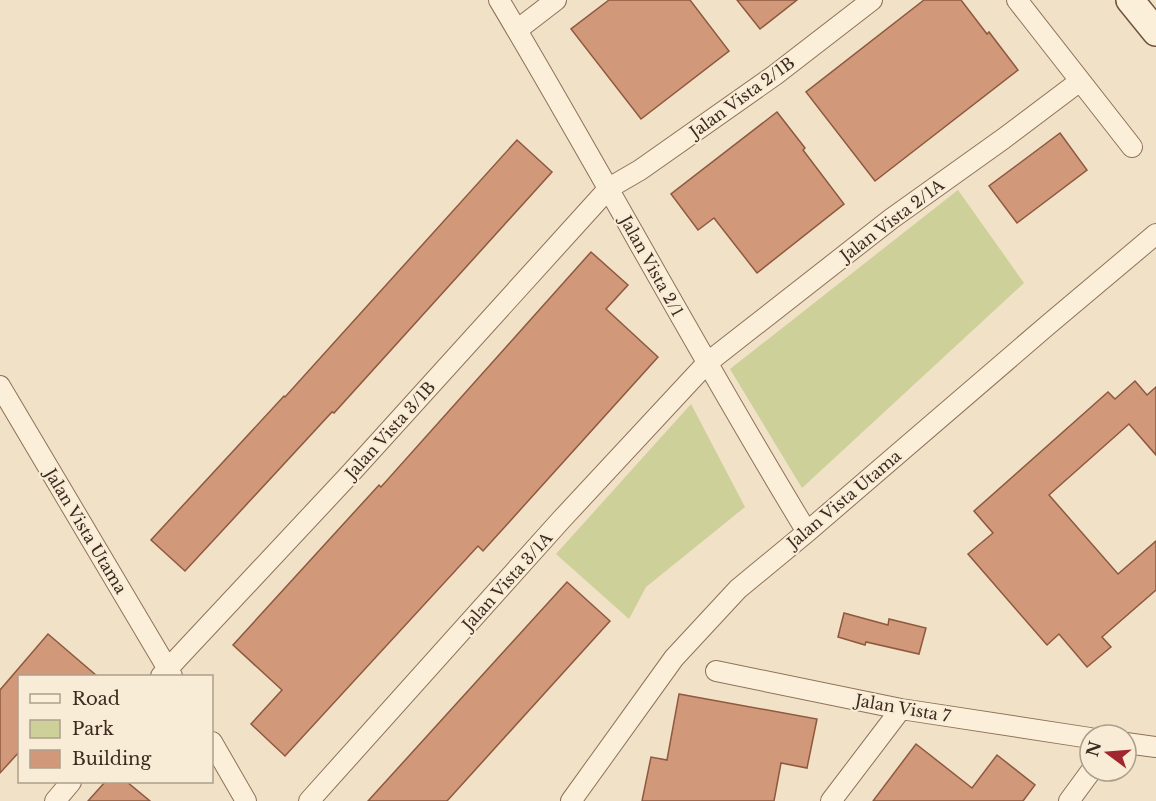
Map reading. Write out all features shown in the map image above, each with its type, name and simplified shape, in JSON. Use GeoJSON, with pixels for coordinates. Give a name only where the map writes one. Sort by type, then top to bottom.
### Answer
{"type":"FeatureCollection","features":[{"type":"Feature","properties":{"kind":"main road"},"geometry":{"type":"LineString","coordinates":[[1130,0],[1156,32]]}},
{"type":"Feature","properties":{"kind":"street","name":"Jalan Vista 2/1"},"geometry":{"type":"LineString","coordinates":[[499,0],[609,188],[707,363],[807,532]]}},
{"type":"Feature","properties":{"kind":"street"},"geometry":{"type":"LineString","coordinates":[[517,30],[556,0]]}},
{"type":"Feature","properties":{"kind":"street","name":"Jalan Vista 2/1B"},"geometry":{"type":"LineString","coordinates":[[609,188],[640,170],[766,82],[872,0]]}},
{"type":"Feature","properties":{"kind":"street"},"geometry":{"type":"LineString","coordinates":[[1017,0],[1132,147]]}},
{"type":"Feature","properties":{"kind":"street","name":"Jalan Vista 2/1A"},"geometry":{"type":"LineString","coordinates":[[707,363],[891,219],[1080,81]]}},
{"type":"Feature","properties":{"kind":"street","name":"Jalan Vista 3/1B"},"geometry":{"type":"LineString","coordinates":[[167,674],[609,188]]}},
{"type":"Feature","properties":{"kind":"street","name":"Jalan Vista Utama"},"geometry":{"type":"LineString","coordinates":[[571,801],[674,658],[738,589],[1156,234]]}},
{"type":"Feature","properties":{"kind":"street","name":"Jalan Vista 3/1A"},"geometry":{"type":"LineString","coordinates":[[309,801],[553,529],[707,363]]}},
{"type":"Feature","properties":{"kind":"street","name":"Jalan Vista Utama"},"geometry":{"type":"LineString","coordinates":[[0,386],[167,674]]}},
{"type":"Feature","properties":{"kind":"street","name":"Jalan Vista 7"},"geometry":{"type":"LineString","coordinates":[[716,671],[901,709],[1078,736]]}},
{"type":"Feature","properties":{"kind":"street"},"geometry":{"type":"LineString","coordinates":[[831,801],[901,709]]}},
{"type":"Feature","properties":{"kind":"street"},"geometry":{"type":"LineString","coordinates":[[213,744],[246,801]]}},
{"type":"Feature","properties":{"kind":"street"},"geometry":{"type":"LineString","coordinates":[[1138,745],[1156,747]]}},
{"type":"Feature","properties":{"kind":"street"},"geometry":{"type":"LineString","coordinates":[[55,801],[70,783]]}},
{"type":"Feature","properties":{"kind":"street"},"geometry":{"type":"LineString","coordinates":[[1069,801],[1082,783]]}},
{"type":"Feature","properties":{"kind":"green space"},"geometry":{"type":"Polygon","coordinates":[[[958,190],[1024,283],[802,488],[730,369],[958,190]]]}},
{"type":"Feature","properties":{"kind":"green space"},"geometry":{"type":"Polygon","coordinates":[[[691,404],[745,507],[646,587],[629,619],[556,554],[691,404]]]}},
{"type":"Feature","properties":{"kind":"building"},"geometry":{"type":"Polygon","coordinates":[[[609,0],[690,0],[729,51],[641,119],[571,29],[609,0]]]}},
{"type":"Feature","properties":{"kind":"building"},"geometry":{"type":"Polygon","coordinates":[[[737,0],[797,0],[760,29],[737,0]]]}},
{"type":"Feature","properties":{"kind":"building"},"geometry":{"type":"Polygon","coordinates":[[[924,0],[961,0],[1018,70],[875,181],[806,92],[924,0]]]}},
{"type":"Feature","properties":{"kind":"building"},"geometry":{"type":"Polygon","coordinates":[[[777,112],[844,204],[757,273],[714,218],[698,230],[671,194],[777,112]]]}},
{"type":"Feature","properties":{"kind":"building"},"geometry":{"type":"Polygon","coordinates":[[[1060,133],[1087,170],[1017,223],[989,186],[1060,133]]]}},
{"type":"Feature","properties":{"kind":"building"},"geometry":{"type":"Polygon","coordinates":[[[517,140],[552,172],[334,413],[332,412],[185,571],[151,540],[285,397],[517,140]]]}},
{"type":"Feature","properties":{"kind":"building"},"geometry":{"type":"Polygon","coordinates":[[[591,252],[628,285],[606,309],[658,357],[483,551],[478,546],[285,756],[251,724],[282,690],[233,645],[379,485],[381,487],[591,252]]]}},
{"type":"Feature","properties":{"kind":"building"},"geometry":{"type":"Polygon","coordinates":[[[1135,381],[1147,395],[1156,387],[1156,455],[1129,424],[1049,495],[1118,574],[1156,541],[1156,590],[1102,637],[1111,647],[1087,667],[1059,634],[1047,645],[968,554],[993,533],[974,511],[1108,392],[1115,399],[1135,381]]]}},
{"type":"Feature","properties":{"kind":"building"},"geometry":{"type":"Polygon","coordinates":[[[567,582],[610,621],[447,801],[368,801],[567,582]]]}},
{"type":"Feature","properties":{"kind":"building"},"geometry":{"type":"Polygon","coordinates":[[[844,613],[888,625],[889,619],[926,628],[919,654],[866,642],[865,645],[838,637],[844,613]]]}},
{"type":"Feature","properties":{"kind":"building"},"geometry":{"type":"Polygon","coordinates":[[[48,634],[96,675],[18,675],[18,753],[0,773],[0,690],[48,634]]]}},
{"type":"Feature","properties":{"kind":"building"},"geometry":{"type":"Polygon","coordinates":[[[679,694],[817,719],[807,768],[781,763],[774,801],[642,801],[651,757],[667,760],[679,694]]]}},
{"type":"Feature","properties":{"kind":"building"},"geometry":{"type":"Polygon","coordinates":[[[916,744],[972,788],[997,755],[1035,785],[1023,801],[873,801],[916,744]]]}},
{"type":"Feature","properties":{"kind":"building"},"geometry":{"type":"Polygon","coordinates":[[[104,783],[128,783],[150,801],[88,801],[104,783]]]}}]}
